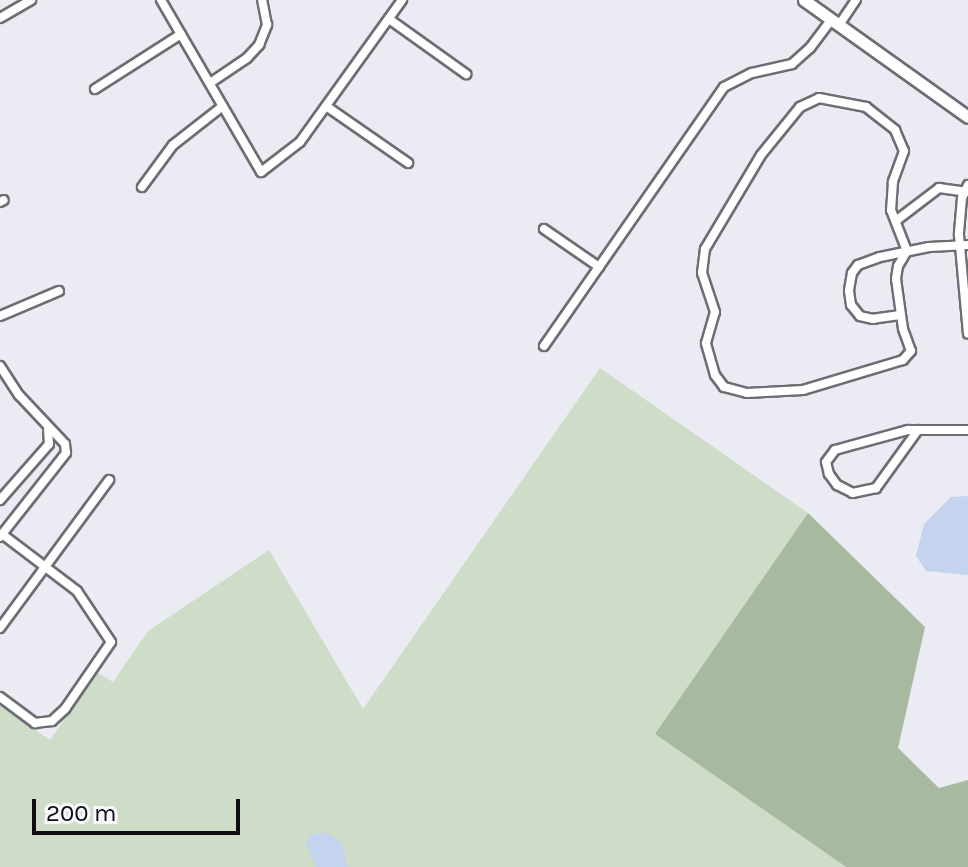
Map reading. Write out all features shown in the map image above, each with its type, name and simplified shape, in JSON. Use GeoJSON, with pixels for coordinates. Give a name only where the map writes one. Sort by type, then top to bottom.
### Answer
{"type":"FeatureCollection","features":[{"type":"Feature","properties":{"kind":"street"},"geometry":{"type":"LineString","coordinates":[[0,18],[31,0]]}},
{"type":"Feature","properties":{"kind":"street"},"geometry":{"type":"LineString","coordinates":[[161,0],[261,172],[300,142],[402,0]]}},
{"type":"Feature","properties":{"kind":"street"},"geometry":{"type":"LineString","coordinates":[[210,83],[247,58],[259,45],[267,25],[262,0]]}},
{"type":"Feature","properties":{"kind":"street"},"geometry":{"type":"LineString","coordinates":[[804,0],[968,117]]}},
{"type":"Feature","properties":{"kind":"street"},"geometry":{"type":"LineString","coordinates":[[544,346],[724,87],[752,73],[792,64],[856,0]]}},
{"type":"Feature","properties":{"kind":"street"},"geometry":{"type":"LineString","coordinates":[[389,19],[466,74]]}},
{"type":"Feature","properties":{"kind":"street"},"geometry":{"type":"LineString","coordinates":[[95,89],[181,34]]}},
{"type":"Feature","properties":{"kind":"street"},"geometry":{"type":"LineString","coordinates":[[819,98],[866,107],[895,130],[904,151],[893,182],[891,210],[897,220],[907,251],[898,266],[896,279],[900,315],[911,351],[903,360],[803,390],[747,393],[724,387],[709,360],[706,343],[715,312],[702,273],[705,249],[761,155],[800,107],[819,98]]}},
{"type":"Feature","properties":{"kind":"street"},"geometry":{"type":"LineString","coordinates":[[142,187],[173,145],[223,106]]}},
{"type":"Feature","properties":{"kind":"street"},"geometry":{"type":"LineString","coordinates":[[326,106],[408,163]]}},
{"type":"Feature","properties":{"kind":"street"},"geometry":{"type":"LineString","coordinates":[[897,220],[939,188],[967,189],[959,216],[964,245],[968,334]]}},
{"type":"Feature","properties":{"kind":"street"},"geometry":{"type":"LineString","coordinates":[[544,229],[599,267]]}},
{"type":"Feature","properties":{"kind":"street"},"geometry":{"type":"LineString","coordinates":[[900,315],[873,319],[860,316],[851,305],[849,290],[852,273],[858,265],[907,251],[964,245]]}},
{"type":"Feature","properties":{"kind":"street"},"geometry":{"type":"LineString","coordinates":[[0,316],[59,291]]}},
{"type":"Feature","properties":{"kind":"street"},"geometry":{"type":"LineString","coordinates":[[0,366],[48,429],[65,444],[66,453],[1,535],[77,591],[111,642],[65,709],[52,721],[35,723],[0,697]]}},
{"type":"Feature","properties":{"kind":"street"},"geometry":{"type":"LineString","coordinates":[[0,500],[49,444],[48,429]]}},
{"type":"Feature","properties":{"kind":"street"},"geometry":{"type":"LineString","coordinates":[[918,430],[876,488],[853,493],[837,485],[829,474],[826,462],[835,450],[918,430],[968,430]]}},
{"type":"Feature","properties":{"kind":"street"},"geometry":{"type":"LineString","coordinates":[[0,628],[109,480]]}},
{"type":"Feature","properties":{"kind":"green space"},"geometry":{"type":"Polygon","coordinates":[[[600,368],[808,513],[655,734],[846,867],[0,867],[0,706],[50,740],[97,672],[113,682],[148,631],[269,550],[363,709],[600,368]]]}},
{"type":"Feature","properties":{"kind":"green space"},"geometry":{"type":"Polygon","coordinates":[[[808,513],[925,627],[898,748],[939,788],[968,780],[968,867],[846,867],[655,734],[808,513]]]}},
{"type":"Feature","properties":{"kind":"water"},"geometry":{"type":"Polygon","coordinates":[[[968,496],[968,575],[926,571],[916,556],[924,524],[951,497],[968,496]]]}},
{"type":"Feature","properties":{"kind":"water"},"geometry":{"type":"Polygon","coordinates":[[[327,833],[342,843],[348,867],[316,867],[305,842],[313,834],[327,833]]]}}]}
